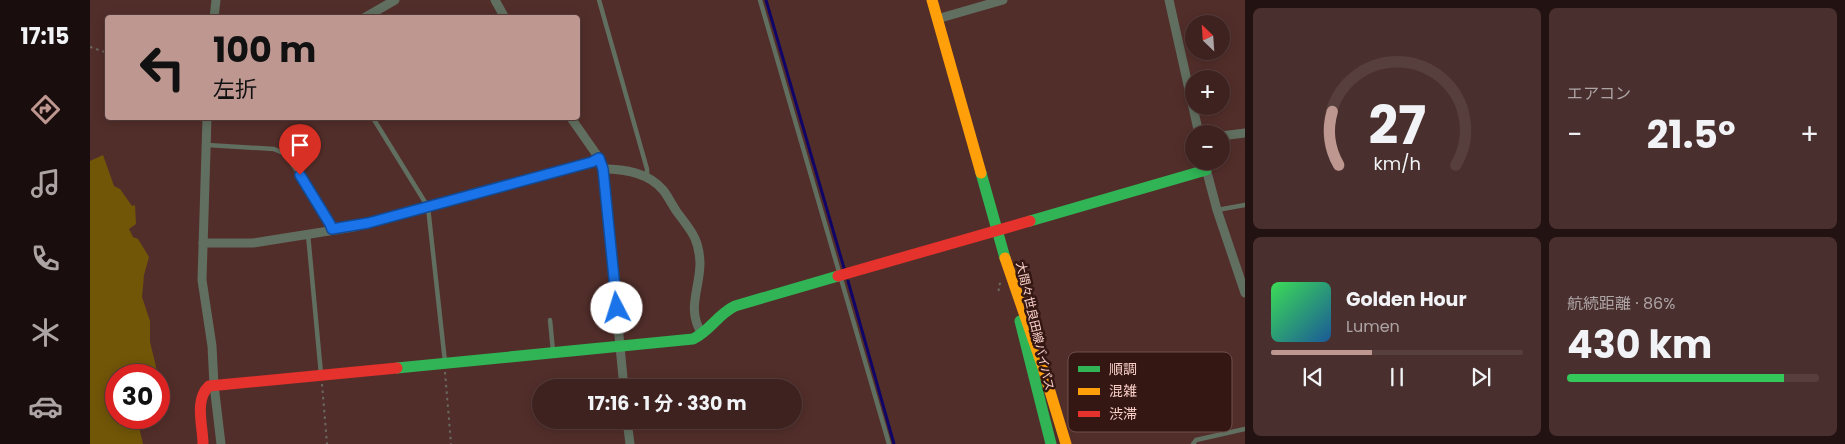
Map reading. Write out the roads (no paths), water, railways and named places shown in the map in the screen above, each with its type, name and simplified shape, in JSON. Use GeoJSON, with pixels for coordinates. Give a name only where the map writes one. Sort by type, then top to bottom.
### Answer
{"type":"FeatureCollection","features":[{"type":"Feature","properties":{"kind":"street"},"geometry":{"type":"LineString","coordinates":[[214,15],[216,0]]}},
{"type":"Feature","properties":{"kind":"street"},"geometry":{"type":"LineString","coordinates":[[369,15],[395,0]]}},
{"type":"Feature","properties":{"kind":"street"},"geometry":{"type":"LineString","coordinates":[[495,0],[503,15]]}},
{"type":"Feature","properties":{"kind":"street"},"geometry":{"type":"LineString","coordinates":[[932,0],[1005,258]]}},
{"type":"Feature","properties":{"kind":"street"},"geometry":{"type":"LineString","coordinates":[[937,19],[1003,0]]}},
{"type":"Feature","properties":{"kind":"street"},"geometry":{"type":"LineString","coordinates":[[1169,0],[1197,125]]}},
{"type":"Feature","properties":{"kind":"street"},"geometry":{"type":"LineString","coordinates":[[207,120],[202,280],[211,338],[221,444]]}},
{"type":"Feature","properties":{"kind":"street"},"geometry":{"type":"LineString","coordinates":[[572,120],[599,158],[603,169],[623,379]]}},
{"type":"Feature","properties":{"kind":"street"},"geometry":{"type":"LineString","coordinates":[[1230,135],[1245,133]]}},
{"type":"Feature","properties":{"kind":"street"},"geometry":{"type":"LineString","coordinates":[[203,243],[252,243],[354,227],[592,162],[599,158]]}},
{"type":"Feature","properties":{"kind":"street"},"geometry":{"type":"LineString","coordinates":[[603,169],[629,171],[647,177],[663,190],[695,236],[700,264],[693,306],[698,328],[702,334]]}},
{"type":"Feature","properties":{"kind":"street"},"geometry":{"type":"LineString","coordinates":[[203,444],[204,428],[201,396],[206,388],[214,385],[693,339],[702,334],[724,312],[731,308],[998,230],[1192,170]]}},
{"type":"Feature","properties":{"kind":"street"},"geometry":{"type":"LineString","coordinates":[[1206,170],[1217,210],[1245,293]]}},
{"type":"Feature","properties":{"kind":"street","name":"大間々世良田線バイパス"},"geometry":{"type":"LineString","coordinates":[[1005,258],[1051,444]]}},
{"type":"Feature","properties":{"kind":"street","name":"大間々世良田線バイパス"},"geometry":{"type":"LineString","coordinates":[[1005,258],[1042,365],[1066,444]]}},
{"type":"Feature","properties":{"kind":"street"},"geometry":{"type":"LineString","coordinates":[[628,429],[630,444]]}},
{"type":"Feature","properties":{"kind":"lane"},"geometry":{"type":"LineString","coordinates":[[600,0],[647,169],[647,177]]}},
{"type":"Feature","properties":{"kind":"lane"},"geometry":{"type":"LineString","coordinates":[[760,0],[889,444]]}},
{"type":"Feature","properties":{"kind":"lane"},"geometry":{"type":"LineString","coordinates":[[374,120],[428,207],[445,363]]}},
{"type":"Feature","properties":{"kind":"lane"},"geometry":{"type":"LineString","coordinates":[[205,144],[274,149],[282,153],[289,159],[332,229]]}},
{"type":"Feature","properties":{"kind":"lane"},"geometry":{"type":"LineString","coordinates":[[1217,210],[1245,205]]}},
{"type":"Feature","properties":{"kind":"lane"},"geometry":{"type":"LineString","coordinates":[[308,234],[321,375]]}},
{"type":"Feature","properties":{"kind":"lane"},"geometry":{"type":"LineString","coordinates":[[550,320],[553,352]]}},
{"type":"Feature","properties":{"kind":"lane"},"geometry":{"type":"LineString","coordinates":[[1232,432],[1245,429]]}},
{"type":"Feature","properties":{"kind":"lane"},"geometry":{"type":"LineString","coordinates":[[1193,444],[1196,440],[1232,432]]}},
{"type":"Feature","properties":{"kind":"waterway"},"geometry":{"type":"LineString","coordinates":[[766,0],[844,268]]}},
{"type":"Feature","properties":{"kind":"waterway"},"geometry":{"type":"LineString","coordinates":[[848,281],[894,444]]}}]}
